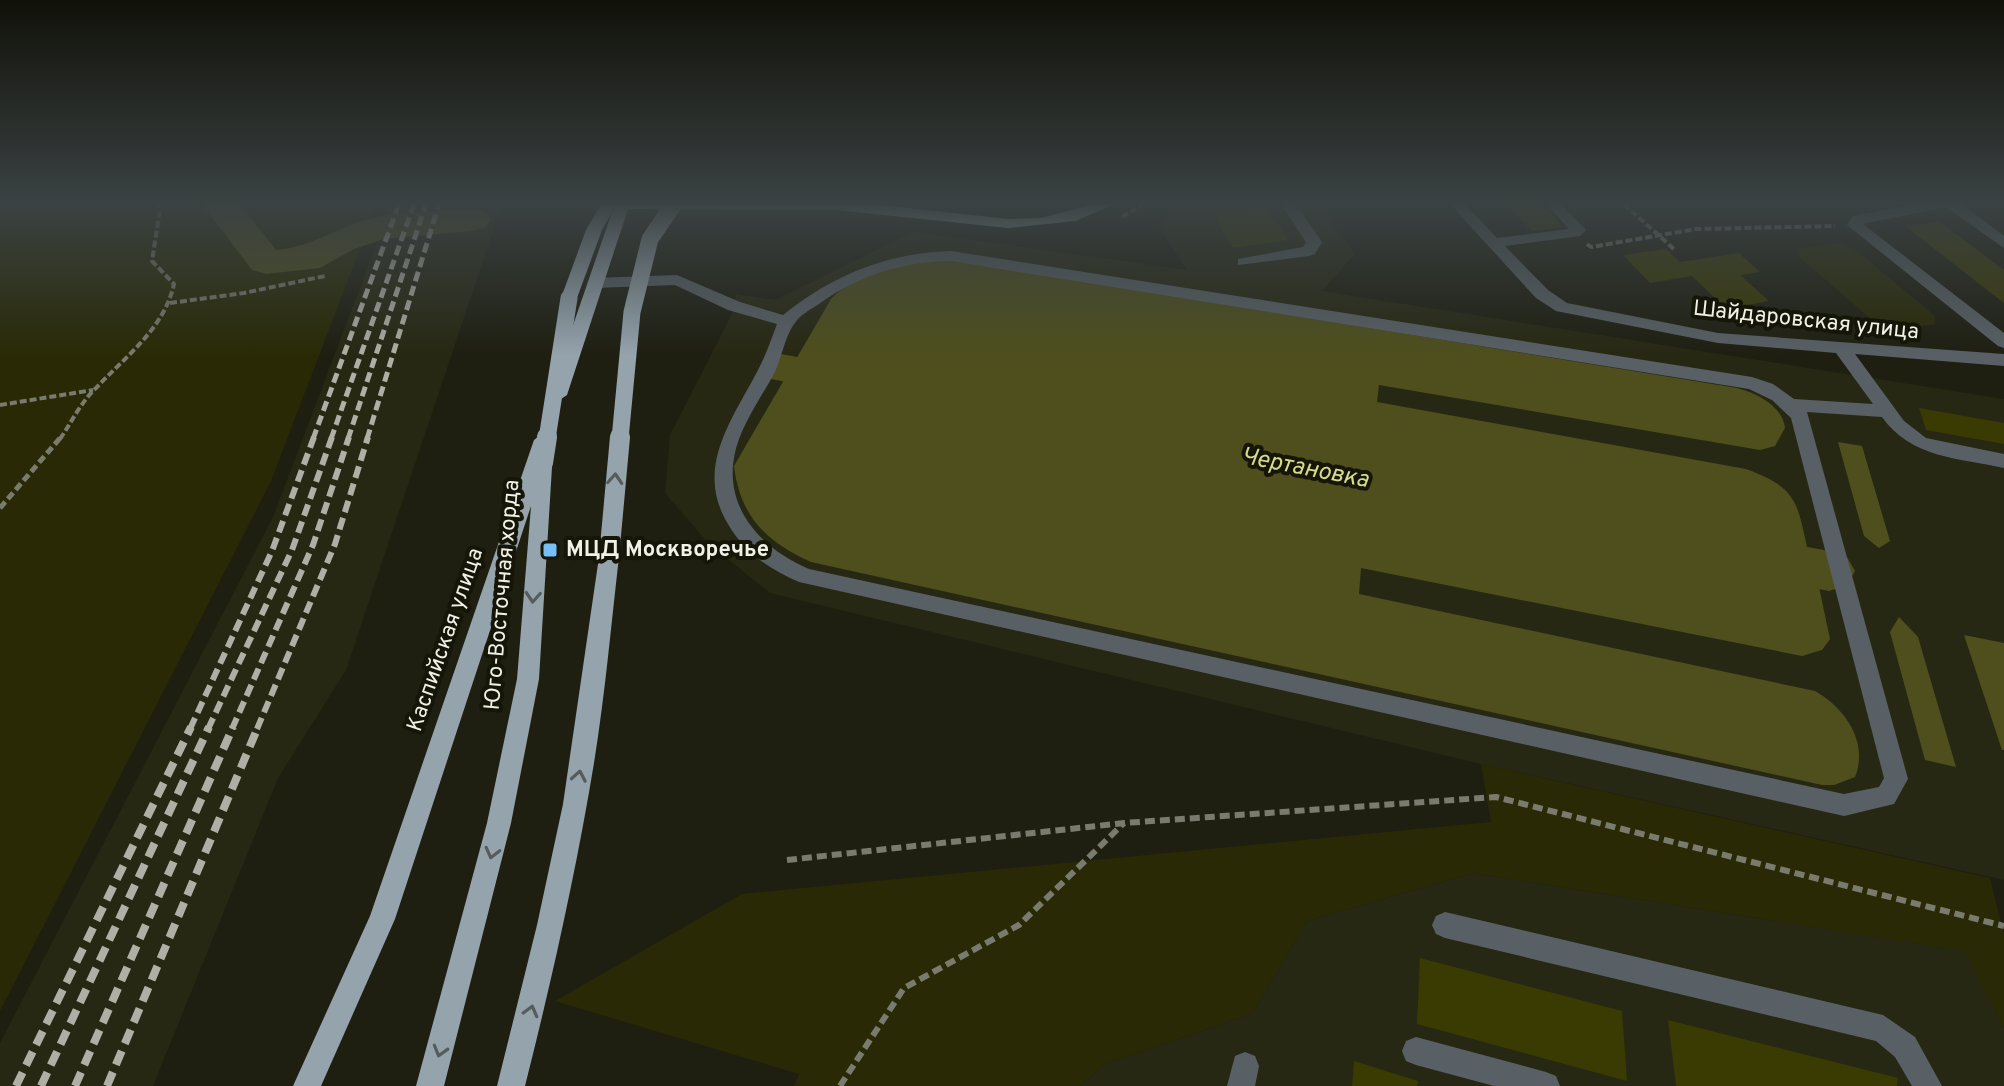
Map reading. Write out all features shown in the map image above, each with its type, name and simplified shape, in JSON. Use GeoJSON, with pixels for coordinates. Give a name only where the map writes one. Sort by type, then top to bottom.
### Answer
{"type":"FeatureCollection","features":[{"type":"Feature","properties":{"kind":"main road","name":"Юго-Восточная хорда"},"geometry":{"type":"LineString","coordinates":[[430,1086],[492,854],[528,679],[543,463],[569,298],[585,255]]}},
{"type":"Feature","properties":{"kind":"main road","name":"Каспийская улица"},"geometry":{"type":"LineString","coordinates":[[307,1086],[382,919],[605,255]]}},
{"type":"Feature","properties":{"kind":"main road"},"geometry":{"type":"LineString","coordinates":[[511,1086],[538,983],[582,760],[609,557],[632,312],[646,255]]}},
{"type":"Feature","properties":{"kind":"street"},"geometry":{"type":"LineString","coordinates":[[1244,262],[1287,255]]}},
{"type":"Feature","properties":{"kind":"street","name":"Шайдаровская улица"},"geometry":{"type":"LineString","coordinates":[[1503,255],[1542,294],[1562,307],[1718,338],[2004,360]]}},
{"type":"Feature","properties":{"kind":"street"},"geometry":{"type":"LineString","coordinates":[[1893,255],[2004,342]]}},
{"type":"Feature","properties":{"kind":"street"},"geometry":{"type":"LineString","coordinates":[[951,256],[1752,383],[1770,389],[1800,416],[1896,779],[1886,796],[1844,805],[806,576],[779,566],[749,541],[731,515],[724,491],[723,466],[737,426],[774,356],[786,321],[810,300],[865,270],[894,260],[951,256]]}},
{"type":"Feature","properties":{"kind":"street"},"geometry":{"type":"LineString","coordinates":[[595,283],[677,280],[734,306],[786,321]]}},
{"type":"Feature","properties":{"kind":"street"},"geometry":{"type":"LineString","coordinates":[[1843,350],[1898,426],[1920,443],[2004,461]]}},
{"type":"Feature","properties":{"kind":"street"},"geometry":{"type":"LineString","coordinates":[[1790,405],[1887,411]]}},
{"type":"Feature","properties":{"kind":"street"},"geometry":{"type":"LineString","coordinates":[[1445,925],[1883,1029],[1905,1047],[1928,1086]]}},
{"type":"Feature","properties":{"kind":"street"},"geometry":{"type":"LineString","coordinates":[[1416,1051],[1546,1086]]}},
{"type":"Feature","properties":{"kind":"path"},"geometry":{"type":"LineString","coordinates":[[0,508],[60,439],[93,390],[141,345],[170,303],[174,284],[152,261],[153,255]]}},
{"type":"Feature","properties":{"kind":"path"},"geometry":{"type":"LineString","coordinates":[[170,303],[244,293],[325,276]]}},
{"type":"Feature","properties":{"kind":"path"},"geometry":{"type":"LineString","coordinates":[[0,405],[93,390]]}},
{"type":"Feature","properties":{"kind":"path"},"geometry":{"type":"LineString","coordinates":[[787,860],[1124,823],[1496,797],[2004,926]]}},
{"type":"Feature","properties":{"kind":"path"},"geometry":{"type":"LineString","coordinates":[[840,1086],[904,988],[1019,925],[1124,823]]}},
{"type":"Feature","properties":{"kind":"shaded area"},"geometry":{"type":"Polygon","coordinates":[[[0,255],[358,255],[271,481],[0,1011],[0,255]]]}},
{"type":"Feature","properties":{"kind":"shaded area"},"geometry":{"type":"Polygon","coordinates":[[[373,255],[485,255],[346,670],[278,778],[153,1086],[0,1086],[0,1043],[273,517],[373,255]]]}},
{"type":"Feature","properties":{"kind":"shaded area"},"geometry":{"type":"Polygon","coordinates":[[[868,255],[1077,255],[1187,270],[1177,255],[1354,255],[1322,291],[2004,399],[2004,880],[1481,764],[770,593],[708,543],[665,493],[670,435],[732,314],[736,294],[775,300],[868,255]]]}},
{"type":"Feature","properties":{"kind":"shaded area"},"geometry":{"type":"Polygon","coordinates":[[[1797,255],[1861,255],[1934,315],[1935,324],[1893,330],[1879,326],[1797,255]]]}},
{"type":"Feature","properties":{"kind":"shaded area"},"geometry":{"type":"Polygon","coordinates":[[[937,260],[966,262],[1737,388],[1760,397],[1779,413],[1785,428],[1775,446],[1760,450],[1379,385],[1377,402],[1746,469],[1775,482],[1791,497],[1804,531],[1807,547],[1803,550],[805,360],[794,380],[1815,583],[1819,587],[1830,639],[1822,650],[1802,656],[1361,568],[1359,594],[1815,691],[1836,707],[1852,727],[1859,751],[1855,777],[1834,785],[1822,785],[811,562],[795,554],[768,536],[749,513],[737,484],[734,466],[831,299],[867,275],[937,260]]]}},
{"type":"Feature","properties":{"kind":"shaded area"},"geometry":{"type":"Polygon","coordinates":[[[1838,442],[1862,446],[1890,541],[1879,548],[1864,536],[1838,442]]]}},
{"type":"Feature","properties":{"kind":"shaded area"},"geometry":{"type":"Polygon","coordinates":[[[1899,617],[1918,637],[1956,767],[1925,760],[1890,632],[1899,617]]]}},
{"type":"Feature","properties":{"kind":"shaded area"},"geometry":{"type":"Polygon","coordinates":[[[1964,635],[2004,643],[2004,750],[2002,750],[1964,635]]]}},
{"type":"Feature","properties":{"kind":"shaded area"},"geometry":{"type":"Polygon","coordinates":[[[1481,764],[1990,878],[2004,935],[2004,1028],[1964,951],[1473,873],[1307,921],[1253,1013],[1104,1065],[1080,1086],[794,1086],[799,1074],[555,1001],[742,894],[1491,822],[1481,764]]]}},
{"type":"Feature","properties":{"kind":"shaded area"},"geometry":{"type":"Polygon","coordinates":[[[1473,873],[1965,951],[2004,1028],[2004,1086],[1080,1086],[1104,1065],[1253,1013],[1307,921],[1473,873]]]}},
{"type":"Feature","properties":{"kind":"building"},"geometry":{"type":"Polygon","coordinates":[[[1623,255],[1672,255],[1680,262],[1741,255],[1760,272],[1740,275],[1769,301],[1726,309],[1692,276],[1650,283],[1623,255]]]}},
{"type":"Feature","properties":{"kind":"building"},"geometry":{"type":"Polygon","coordinates":[[[1942,255],[1984,255],[2004,270],[2004,303],[1942,255]]]}},
{"type":"Feature","properties":{"kind":"building"},"geometry":{"type":"Polygon","coordinates":[[[1919,408],[2004,423],[2004,444],[1926,430],[1919,408]]]}},
{"type":"Feature","properties":{"kind":"building"},"geometry":{"type":"Polygon","coordinates":[[[1420,958],[1622,1011],[1627,1081],[1417,1024],[1420,958]]]}},
{"type":"Feature","properties":{"kind":"building"},"geometry":{"type":"Polygon","coordinates":[[[1668,1020],[1898,1078],[1897,1086],[1676,1086],[1668,1020]]]}},
{"type":"Feature","properties":{"kind":"building"},"geometry":{"type":"Polygon","coordinates":[[[1354,1061],[1418,1081],[1417,1086],[1352,1086],[1354,1061]]]}},
{"type":"Feature","properties":{"kind":"waterway","name":"Чертановка"},"geometry":{"type":"LineString","coordinates":[[260,255],[266,262],[306,260],[316,255]]}},
{"type":"Feature","properties":{"kind":"waterway","name":"Чертановка"},"geometry":{"type":"LineString","coordinates":[[781,368],[1829,571]]}},
{"type":"Feature","properties":{"kind":"railway"},"geometry":{"type":"LineString","coordinates":[[313,439],[380,255]]}},
{"type":"Feature","properties":{"kind":"railway"},"geometry":{"type":"LineString","coordinates":[[331,439],[396,255]]}},
{"type":"Feature","properties":{"kind":"railway"},"geometry":{"type":"LineString","coordinates":[[348,439],[409,255]]}},
{"type":"Feature","properties":{"kind":"railway"},"geometry":{"type":"LineString","coordinates":[[367,439],[423,255]]}},
{"type":"Feature","properties":{"kind":"railway"},"geometry":{"type":"LineString","coordinates":[[190,729],[272,551],[314,437]]}},
{"type":"Feature","properties":{"kind":"railway"},"geometry":{"type":"LineString","coordinates":[[208,729],[292,550],[332,437]]}},
{"type":"Feature","properties":{"kind":"railway"},"geometry":{"type":"LineString","coordinates":[[232,729],[313,545],[349,437]]}},
{"type":"Feature","properties":{"kind":"railway"},"geometry":{"type":"LineString","coordinates":[[257,729],[335,544],[368,437]]}},
{"type":"Feature","properties":{"kind":"railway"},"geometry":{"type":"LineString","coordinates":[[16,1086],[191,727]]}},
{"type":"Feature","properties":{"kind":"railway"},"geometry":{"type":"LineString","coordinates":[[41,1086],[209,727]]}},
{"type":"Feature","properties":{"kind":"railway"},"geometry":{"type":"LineString","coordinates":[[75,1086],[233,727]]}},
{"type":"Feature","properties":{"kind":"railway"},"geometry":{"type":"LineString","coordinates":[[107,1086],[258,727]]}},
{"type":"Feature","properties":{"kind":"place","name":"МЦД Москворечье"},"geometry":{"type":"Point","coordinates":[550,550]}}]}
